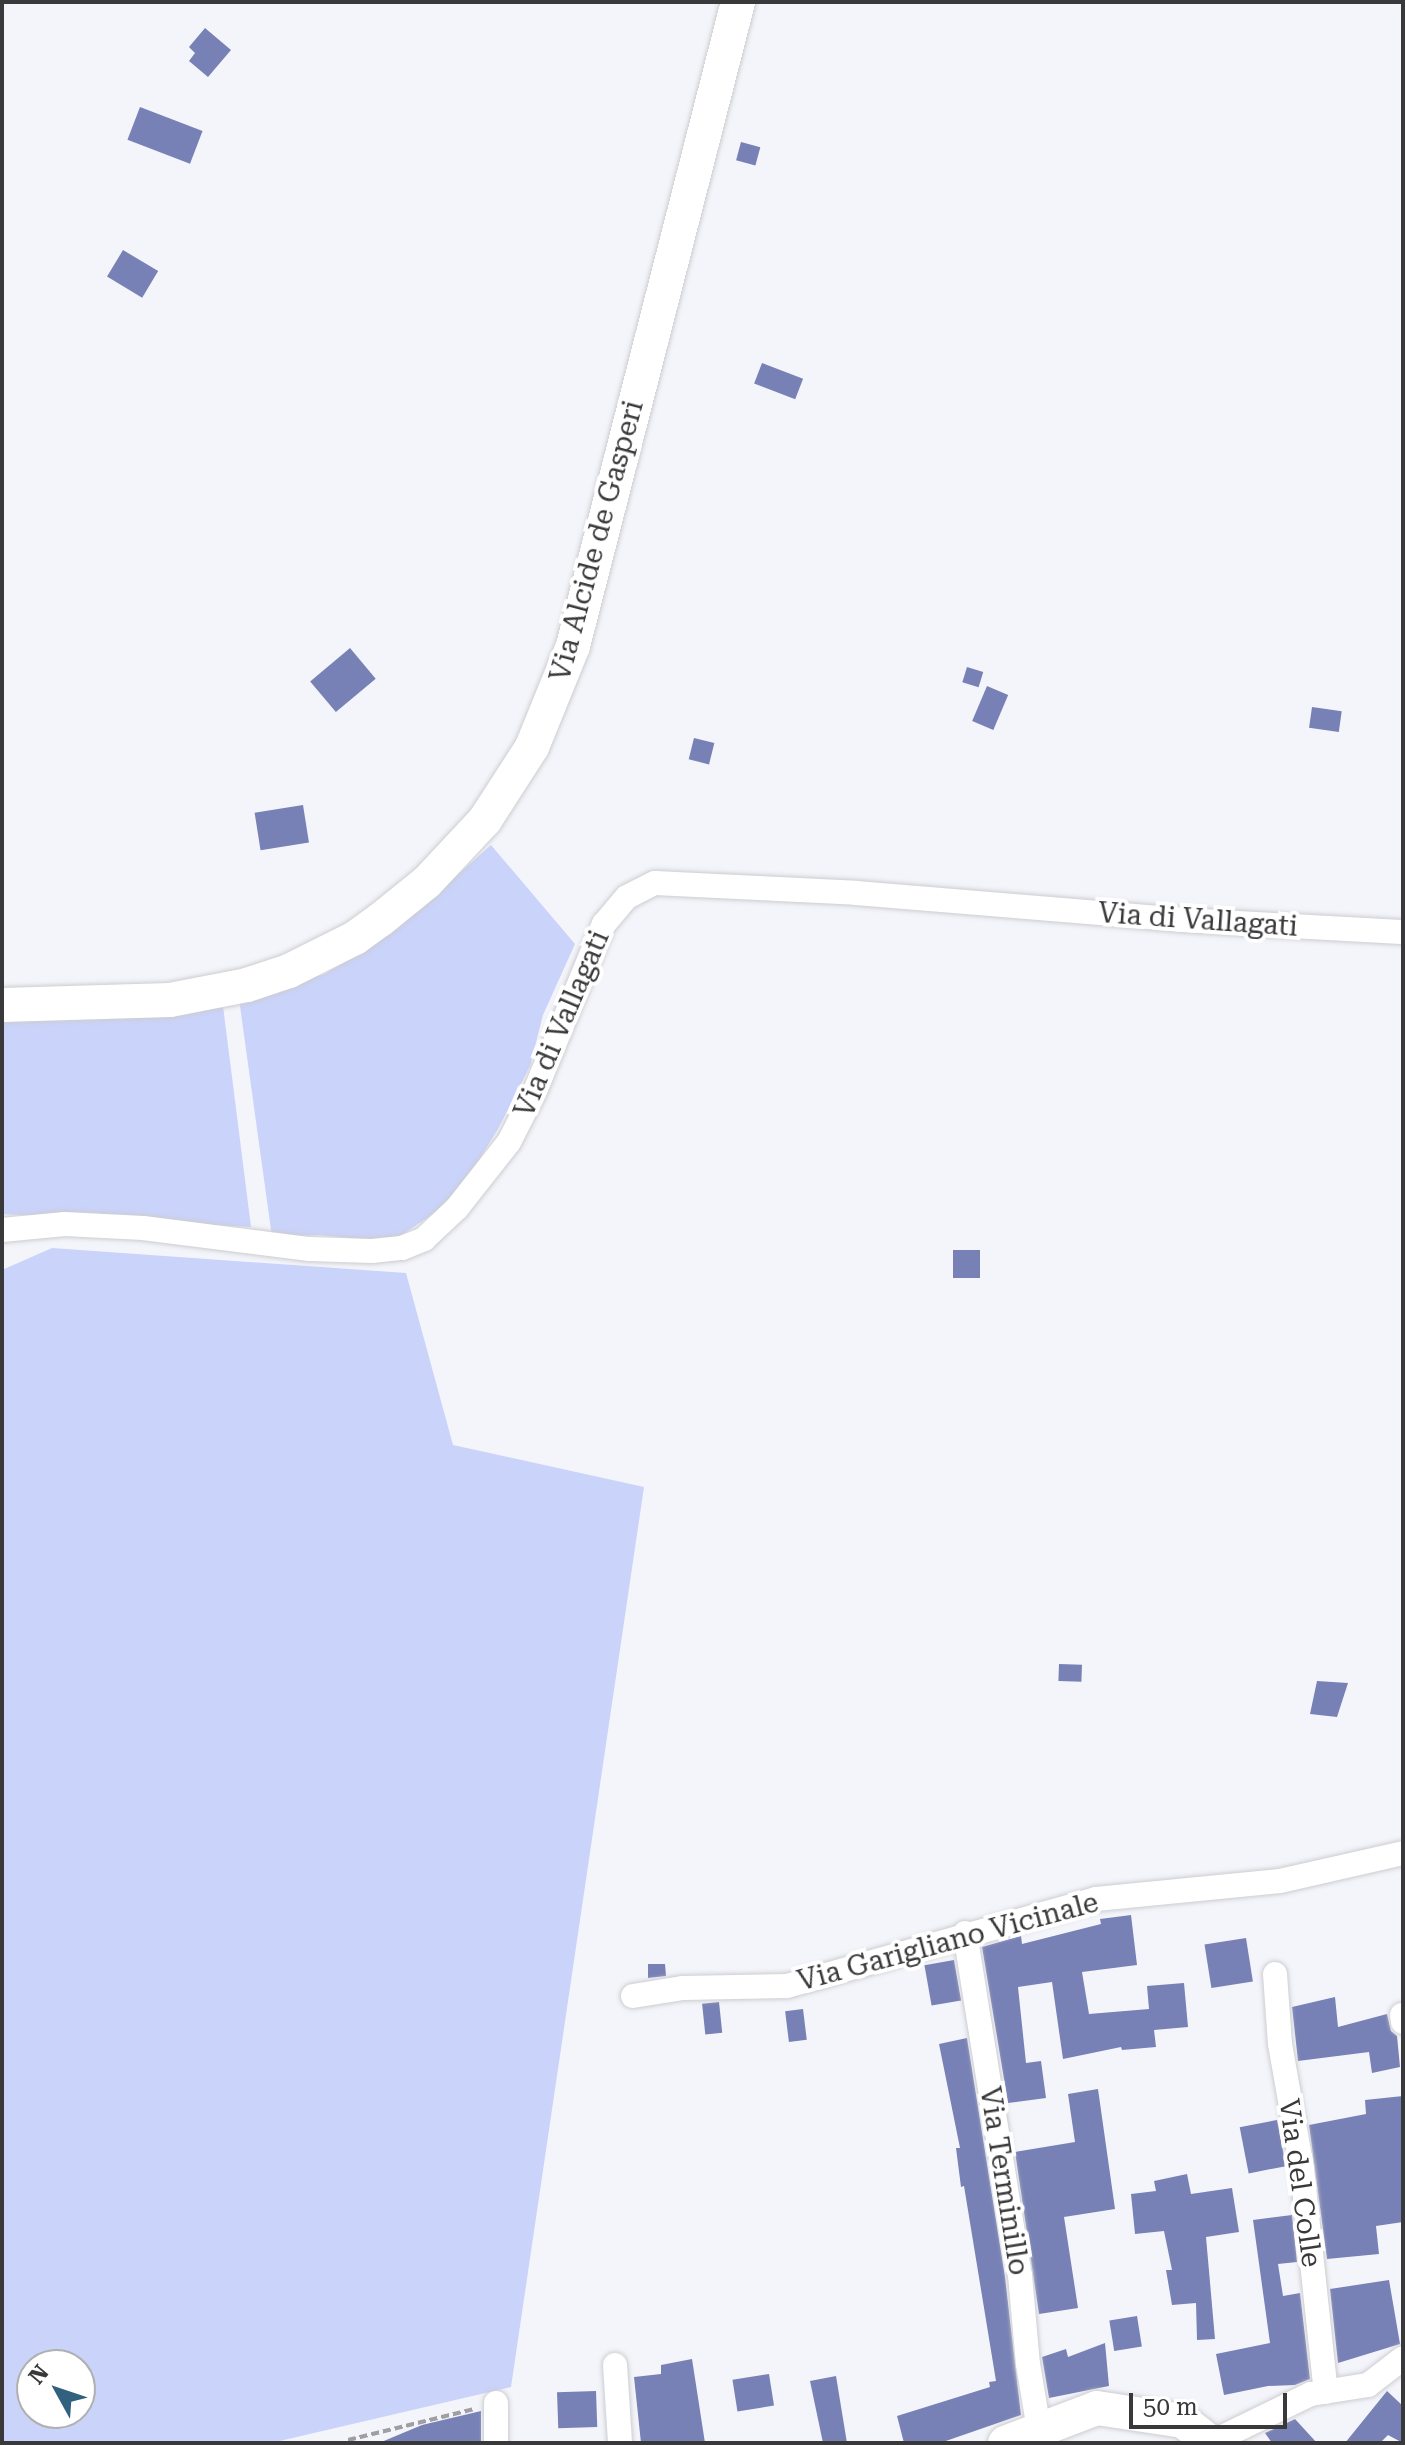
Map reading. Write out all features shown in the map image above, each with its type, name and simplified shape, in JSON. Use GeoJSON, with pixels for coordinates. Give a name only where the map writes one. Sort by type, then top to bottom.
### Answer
{"type":"FeatureCollection","features":[{"type":"Feature","properties":{"kind":"street","name":"Via Alcide de Gasperi"},"geometry":{"type":"LineString","coordinates":[[2,1005],[170,1000],[247,985],[289,971],[355,938],[380,920],[438,871],[485,820],[532,747],[573,646],[738,2]]}},
{"type":"Feature","properties":{"kind":"street","name":"Via di Vallagati"},"geometry":{"type":"LineString","coordinates":[[2,1230],[65,1224],[143,1228],[310,1249],[372,1251],[402,1248],[424,1239],[457,1208],[509,1142],[535,1091],[604,924],[627,897],[655,883],[856,893],[1181,920],[1403,932]]}},
{"type":"Feature","properties":{"kind":"street","name":"Via Garigliano Vicinale"},"geometry":{"type":"LineString","coordinates":[[633,1996],[683,1988],[787,1986],[965,1933],[1096,1899],[1280,1881],[1403,1853]]}},
{"type":"Feature","properties":{"kind":"street","name":"Via Terminillo"},"geometry":{"type":"LineString","coordinates":[[965,1933],[1020,2275],[1039,2430]]}},
{"type":"Feature","properties":{"kind":"street","name":"Via del Colle"},"geometry":{"type":"LineString","coordinates":[[1275,1974],[1280,2044],[1302,2169],[1326,2392]]}},
{"type":"Feature","properties":{"kind":"street"},"geometry":{"type":"LineString","coordinates":[[1402,2015],[1403,2022]]}},
{"type":"Feature","properties":{"kind":"street"},"geometry":{"type":"LineString","coordinates":[[1005,2443],[1097,2408],[1183,2421],[1211,2443],[1311,2394],[1368,2385],[1403,2358]]}},
{"type":"Feature","properties":{"kind":"street"},"geometry":{"type":"LineString","coordinates":[[615,2365],[620,2443]]}},
{"type":"Feature","properties":{"kind":"street"},"geometry":{"type":"LineString","coordinates":[[496,2403],[496,2443]]}},
{"type":"Feature","properties":{"kind":"path"},"geometry":{"type":"LineString","coordinates":[[348,2440],[496,2403]]}},
{"type":"Feature","properties":{"kind":"shaded area"},"geometry":{"type":"Polygon","coordinates":[[[491,845],[575,944],[543,1015],[530,1066],[498,1129],[454,1200],[391,1242],[319,1235],[272,1237],[239,999],[325,974],[397,929],[491,845]]]}},
{"type":"Feature","properties":{"kind":"shaded area"},"geometry":{"type":"Polygon","coordinates":[[[223,1006],[251,1227],[2,1214],[2,1022],[223,1006]]]}},
{"type":"Feature","properties":{"kind":"shaded area"},"geometry":{"type":"Polygon","coordinates":[[[52,1248],[406,1273],[453,1445],[644,1487],[511,2387],[271,2443],[2,2443],[2,1270],[52,1248]]]}},
{"type":"Feature","properties":{"kind":"building"},"geometry":{"type":"Polygon","coordinates":[[[205,28],[231,50],[208,77],[189,61],[195,53],[189,47],[205,28]]]}},
{"type":"Feature","properties":{"kind":"building"},"geometry":{"type":"Polygon","coordinates":[[[140,107],[203,131],[190,164],[127,140],[140,107]]]}},
{"type":"Feature","properties":{"kind":"building"},"geometry":{"type":"Polygon","coordinates":[[[741,142],[760,147],[755,166],[736,160],[741,142]]]}},
{"type":"Feature","properties":{"kind":"building"},"geometry":{"type":"Polygon","coordinates":[[[123,250],[158,271],[142,298],[107,277],[123,250]]]}},
{"type":"Feature","properties":{"kind":"building"},"geometry":{"type":"Polygon","coordinates":[[[762,363],[803,379],[795,399],[754,384],[762,363]]]}},
{"type":"Feature","properties":{"kind":"building"},"geometry":{"type":"Polygon","coordinates":[[[350,648],[376,679],[336,712],[310,681],[350,648]]]}},
{"type":"Feature","properties":{"kind":"building"},"geometry":{"type":"Polygon","coordinates":[[[967,667],[983,672],[979,687],[962,682],[967,667]]]}},
{"type":"Feature","properties":{"kind":"building"},"geometry":{"type":"Polygon","coordinates":[[[987,686],[1008,695],[993,730],[972,721],[987,686]]]}},
{"type":"Feature","properties":{"kind":"building"},"geometry":{"type":"Polygon","coordinates":[[[1312,707],[1342,711],[1339,732],[1309,728],[1312,707]]]}},
{"type":"Feature","properties":{"kind":"building"},"geometry":{"type":"Polygon","coordinates":[[[694,738],[714,743],[709,764],[689,759],[694,738]]]}},
{"type":"Feature","properties":{"kind":"building"},"geometry":{"type":"Polygon","coordinates":[[[303,805],[309,843],[261,850],[255,813],[303,805]]]}},
{"type":"Feature","properties":{"kind":"building"},"geometry":{"type":"Polygon","coordinates":[[[953,1250],[980,1250],[980,1278],[953,1278],[953,1250]]]}},
{"type":"Feature","properties":{"kind":"building"},"geometry":{"type":"Polygon","coordinates":[[[1059,1664],[1082,1665],[1081,1682],[1058,1681],[1059,1664]]]}},
{"type":"Feature","properties":{"kind":"building"},"geometry":{"type":"Polygon","coordinates":[[[1317,1681],[1348,1683],[1337,1717],[1310,1714],[1317,1681]]]}},
{"type":"Feature","properties":{"kind":"building"},"geometry":{"type":"Polygon","coordinates":[[[1131,1915],[1137,1965],[1082,1972],[1089,2014],[1149,2009],[1147,1986],[1184,1983],[1188,2027],[1154,2030],[1156,2047],[1122,2050],[1121,2047],[1063,2059],[1052,1982],[1018,1987],[1026,2063],[1041,2061],[1046,2098],[1008,2103],[982,1947],[1021,1936],[1022,1944],[1101,1924],[1100,1919],[1131,1915]]]}},
{"type":"Feature","properties":{"kind":"building"},"geometry":{"type":"Polygon","coordinates":[[[1246,1938],[1253,1981],[1211,1988],[1205,1945],[1246,1938]]]}},
{"type":"Feature","properties":{"kind":"building"},"geometry":{"type":"Polygon","coordinates":[[[954,1960],[961,2000],[932,2006],[924,1965],[954,1960]]]}},
{"type":"Feature","properties":{"kind":"building"},"geometry":{"type":"Polygon","coordinates":[[[648,1964],[665,1964],[666,1976],[648,1978],[648,1964]]]}},
{"type":"Feature","properties":{"kind":"building"},"geometry":{"type":"Polygon","coordinates":[[[1335,1997],[1338,2027],[1387,2014],[1391,2031],[1397,2036],[1400,2067],[1372,2073],[1369,2052],[1298,2061],[1292,2007],[1335,1997]]]}},
{"type":"Feature","properties":{"kind":"building"},"geometry":{"type":"Polygon","coordinates":[[[719,2002],[722,2033],[705,2035],[702,2004],[719,2002]]]}},
{"type":"Feature","properties":{"kind":"building"},"geometry":{"type":"Polygon","coordinates":[[[803,2009],[807,2040],[789,2042],[785,2011],[803,2009]]]}},
{"type":"Feature","properties":{"kind":"building"},"geometry":{"type":"Polygon","coordinates":[[[967,2038],[1005,2277],[1021,2415],[940,2443],[904,2443],[897,2416],[990,2387],[989,2382],[996,2381],[964,2186],[961,2187],[956,2148],[960,2148],[939,2044],[967,2038]]]}},
{"type":"Feature","properties":{"kind":"building"},"geometry":{"type":"Polygon","coordinates":[[[1098,2089],[1115,2209],[1064,2217],[1078,2308],[1039,2314],[1015,2152],[1075,2142],[1068,2094],[1098,2089]]]}},
{"type":"Feature","properties":{"kind":"building"},"geometry":{"type":"Polygon","coordinates":[[[1403,2096],[1403,2222],[1376,2226],[1379,2254],[1327,2259],[1309,2125],[1366,2114],[1365,2100],[1403,2096]]]}},
{"type":"Feature","properties":{"kind":"building"},"geometry":{"type":"Polygon","coordinates":[[[1277,2120],[1286,2166],[1249,2173],[1240,2127],[1277,2120]]]}},
{"type":"Feature","properties":{"kind":"building"},"geometry":{"type":"Polygon","coordinates":[[[1187,2174],[1191,2194],[1232,2188],[1239,2232],[1206,2237],[1215,2339],[1197,2340],[1196,2303],[1172,2305],[1166,2270],[1172,2270],[1164,2231],[1135,2234],[1131,2194],[1156,2191],[1154,2181],[1187,2174]]]}},
{"type":"Feature","properties":{"kind":"building"},"geometry":{"type":"Polygon","coordinates":[[[1292,2215],[1297,2262],[1278,2264],[1283,2296],[1300,2293],[1310,2379],[1295,2385],[1268,2386],[1224,2395],[1216,2354],[1270,2343],[1253,2220],[1292,2215]]]}},
{"type":"Feature","properties":{"kind":"building"},"geometry":{"type":"Polygon","coordinates":[[[1389,2280],[1400,2344],[1338,2363],[1330,2289],[1389,2280]]]}},
{"type":"Feature","properties":{"kind":"building"},"geometry":{"type":"Polygon","coordinates":[[[1137,2316],[1142,2347],[1114,2351],[1109,2320],[1137,2316]]]}},
{"type":"Feature","properties":{"kind":"building"},"geometry":{"type":"Polygon","coordinates":[[[1105,2343],[1109,2386],[1049,2398],[1042,2357],[1066,2349],[1068,2357],[1105,2343]]]}},
{"type":"Feature","properties":{"kind":"building"},"geometry":{"type":"Polygon","coordinates":[[[692,2359],[705,2443],[641,2443],[634,2377],[661,2374],[661,2365],[692,2359]]]}},
{"type":"Feature","properties":{"kind":"building"},"geometry":{"type":"Polygon","coordinates":[[[769,2374],[774,2406],[737,2411],[732,2380],[769,2374]]]}},
{"type":"Feature","properties":{"kind":"building"},"geometry":{"type":"Polygon","coordinates":[[[836,2376],[847,2443],[823,2443],[810,2381],[836,2376]]]}},
{"type":"Feature","properties":{"kind":"building"},"geometry":{"type":"Polygon","coordinates":[[[596,2391],[597,2427],[558,2428],[557,2392],[596,2391]]]}},
{"type":"Feature","properties":{"kind":"building"},"geometry":{"type":"Polygon","coordinates":[[[1387,2391],[1403,2406],[1403,2443],[1388,2435],[1380,2443],[1345,2443],[1387,2391]]]}},
{"type":"Feature","properties":{"kind":"building"},"geometry":{"type":"Polygon","coordinates":[[[481,2411],[481,2443],[379,2443],[422,2425],[481,2411]]]}},
{"type":"Feature","properties":{"kind":"building"},"geometry":{"type":"Polygon","coordinates":[[[1295,2419],[1317,2443],[1272,2443],[1265,2433],[1295,2419]]]}}]}
